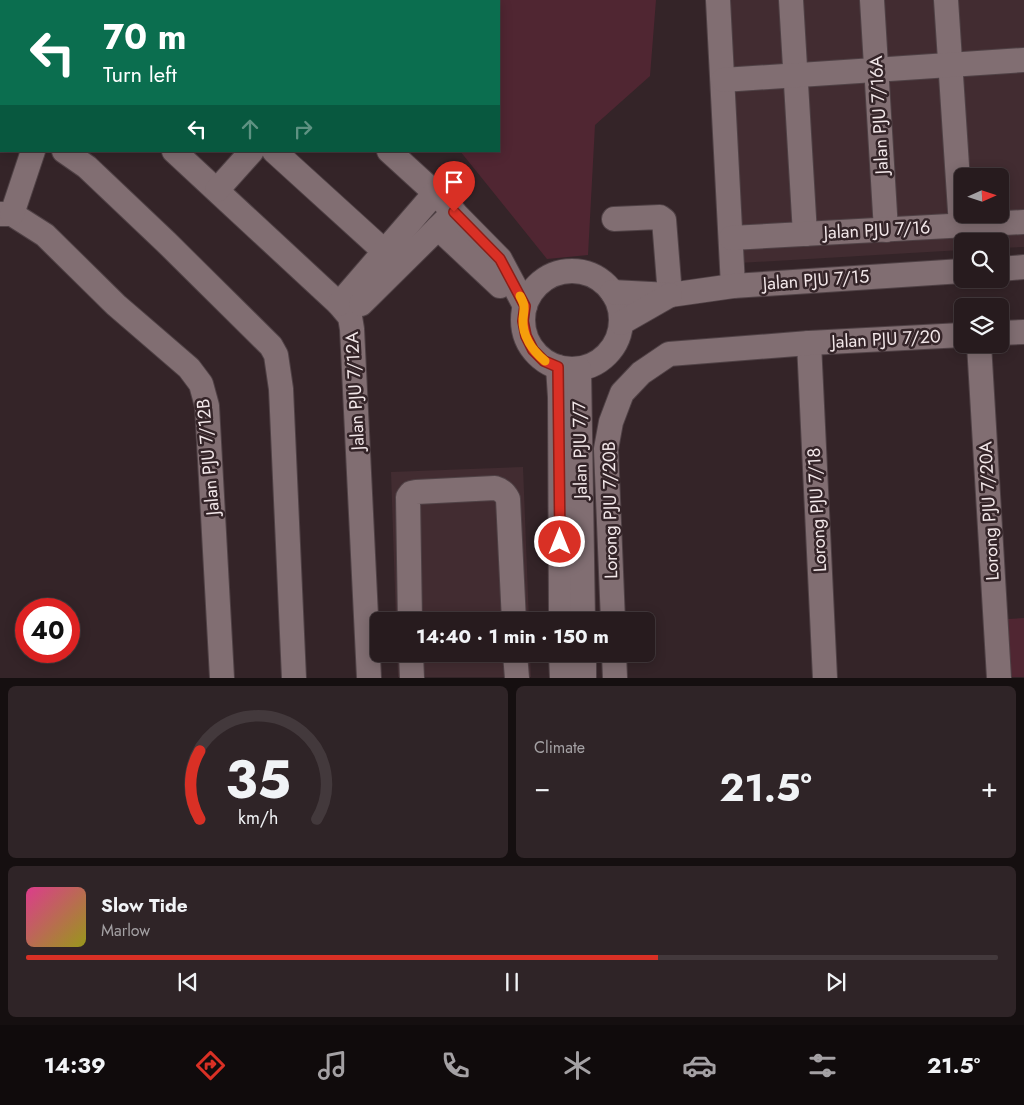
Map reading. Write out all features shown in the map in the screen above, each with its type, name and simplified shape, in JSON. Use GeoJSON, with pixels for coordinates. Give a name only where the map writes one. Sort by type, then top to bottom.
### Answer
{"type":"FeatureCollection","features":[{"type":"Feature","properties":{"kind":"street"},"geometry":{"type":"LineString","coordinates":[[718,0],[733,286]]}},
{"type":"Feature","properties":{"kind":"street"},"geometry":{"type":"LineString","coordinates":[[791,0],[804,234]]}},
{"type":"Feature","properties":{"kind":"street","name":"Jalan PJU 7/16A"},"geometry":{"type":"LineString","coordinates":[[872,0],[886,230]]}},
{"type":"Feature","properties":{"kind":"street"},"geometry":{"type":"LineString","coordinates":[[946,0],[961,226]]}},
{"type":"Feature","properties":{"kind":"street"},"geometry":{"type":"LineString","coordinates":[[723,80],[1024,60]]}},
{"type":"Feature","properties":{"kind":"street"},"geometry":{"type":"LineString","coordinates":[[6,214],[32,152]]}},
{"type":"Feature","properties":{"kind":"street"},"geometry":{"type":"LineString","coordinates":[[65,152],[87,167],[166,242],[271,346],[276,355],[281,389],[294,678]]}},
{"type":"Feature","properties":{"kind":"street","name":"Jalan PJU 7/12A"},"geometry":{"type":"LineString","coordinates":[[175,152],[350,304],[369,678]]}},
{"type":"Feature","properties":{"kind":"street"},"geometry":{"type":"LineString","coordinates":[[217,190],[251,152]]}},
{"type":"Feature","properties":{"kind":"street"},"geometry":{"type":"LineString","coordinates":[[275,152],[385,252]]}},
{"type":"Feature","properties":{"kind":"street"},"geometry":{"type":"LineString","coordinates":[[390,152],[435,193],[446,220],[500,286]]}},
{"type":"Feature","properties":{"kind":"street"},"geometry":{"type":"LineString","coordinates":[[350,304],[385,252],[435,193]]}},
{"type":"Feature","properties":{"kind":"street","name":"Jalan PJU 7/12B"},"geometry":{"type":"LineString","coordinates":[[6,214],[45,235],[116,305],[189,368],[201,384],[207,406],[222,678]]}},
{"type":"Feature","properties":{"kind":"street"},"geometry":{"type":"LineString","coordinates":[[614,219],[660,218],[664,220],[670,295]]}},
{"type":"Feature","properties":{"kind":"street"},"geometry":{"type":"LineString","coordinates":[[350,304],[446,220]]}},
{"type":"Feature","properties":{"kind":"street"},"geometry":{"type":"LineString","coordinates":[[446,220],[500,259],[542,280]]}},
{"type":"Feature","properties":{"kind":"street","name":"Jalan PJU 7/16"},"geometry":{"type":"LineString","coordinates":[[730,238],[1024,222]]}},
{"type":"Feature","properties":{"kind":"street"},"geometry":{"type":"LineString","coordinates":[[500,259],[525,306]]}},
{"type":"Feature","properties":{"kind":"street"},"geometry":{"type":"LineString","coordinates":[[1009,268],[1024,267]]}},
{"type":"Feature","properties":{"kind":"street"},"geometry":{"type":"LineString","coordinates":[[572,270],[587,273],[601,280],[612,292],[619,306],[621,323],[617,339],[608,353],[595,363],[569,368],[544,361],[533,350],[526,336],[523,321],[525,306],[532,292],[542,280],[556,273],[572,270]]}},
{"type":"Feature","properties":{"kind":"street","name":"Jalan PJU 7/15"},"geometry":{"type":"LineString","coordinates":[[612,292],[670,295],[733,286],[954,272]]}},
{"type":"Feature","properties":{"kind":"street","name":"Jalan PJU 7/15"},"geometry":{"type":"LineString","coordinates":[[621,323],[670,295]]}},
{"type":"Feature","properties":{"kind":"street"},"geometry":{"type":"LineString","coordinates":[[1009,333],[1024,332]]}},
{"type":"Feature","properties":{"kind":"street","name":"Jalan PJU 7/20"},"geometry":{"type":"LineString","coordinates":[[809,343],[954,335]]}},
{"type":"Feature","properties":{"kind":"street","name":"Lorong PJU 7/20B"},"geometry":{"type":"LineString","coordinates":[[613,612],[606,449],[611,422],[622,393],[641,373],[668,354],[809,343]]}},
{"type":"Feature","properties":{"kind":"street","name":"Lorong PJU 7/18"},"geometry":{"type":"LineString","coordinates":[[809,343],[825,678]]}},
{"type":"Feature","properties":{"kind":"street","name":"Lorong PJU 7/20A"},"geometry":{"type":"LineString","coordinates":[[980,353],[999,678]]}},
{"type":"Feature","properties":{"kind":"street","name":"Jalan PJU 7/7"},"geometry":{"type":"LineString","coordinates":[[561,612],[569,368]]}},
{"type":"Feature","properties":{"kind":"street","name":"Jalan PJU 7/7"},"geometry":{"type":"LineString","coordinates":[[569,368],[583,612]]}},
{"type":"Feature","properties":{"kind":"street"},"geometry":{"type":"LineString","coordinates":[[410,612],[408,497],[411,493],[416,492],[495,488],[506,494],[508,499],[514,612]]}},
{"type":"Feature","properties":{"kind":"street"},"geometry":{"type":"LineString","coordinates":[[412,662],[412,678]]}},
{"type":"Feature","properties":{"kind":"street"},"geometry":{"type":"LineString","coordinates":[[516,662],[517,678]]}},
{"type":"Feature","properties":{"kind":"street"},"geometry":{"type":"LineString","coordinates":[[561,662],[562,678]]}},
{"type":"Feature","properties":{"kind":"street"},"geometry":{"type":"LineString","coordinates":[[584,662],[584,678]]}},
{"type":"Feature","properties":{"kind":"street"},"geometry":{"type":"LineString","coordinates":[[615,662],[616,678]]}},
{"type":"Feature","properties":{"kind":"shaded area"},"geometry":{"type":"Polygon","coordinates":[[[500,0],[656,0],[650,76],[595,125],[588,255],[547,259],[461,152],[500,152],[500,0]]]}},
{"type":"Feature","properties":{"kind":"shaded area"},"geometry":{"type":"Polygon","coordinates":[[[707,0],[1024,0],[1024,247],[1009,248],[1009,233],[954,233],[954,250],[722,264],[707,0]]]}},
{"type":"Feature","properties":{"kind":"shaded area"},"geometry":{"type":"Polygon","coordinates":[[[523,467],[529,612],[396,612],[391,472],[523,467]]]}},
{"type":"Feature","properties":{"kind":"shaded area"},"geometry":{"type":"Polygon","coordinates":[[[1024,618],[1024,677],[1011,677],[1008,619],[1024,618]]]}},
{"type":"Feature","properties":{"kind":"shaded area"},"geometry":{"type":"Polygon","coordinates":[[[397,662],[530,662],[531,677],[398,677],[397,662]]]}},
{"type":"Feature","properties":{"kind":"slow traffic"},"geometry":{"type":"LineString","coordinates":[[520,296],[525,306],[523,321],[526,336],[533,350],[545,361]]}},
{"type":"Feature","properties":{"kind":"route"},"geometry":{"type":"LineString","coordinates":[[454,212],[500,259],[525,306],[523,321],[526,336],[533,350],[544,361],[558,367],[560,397],[560,542]]}}]}
